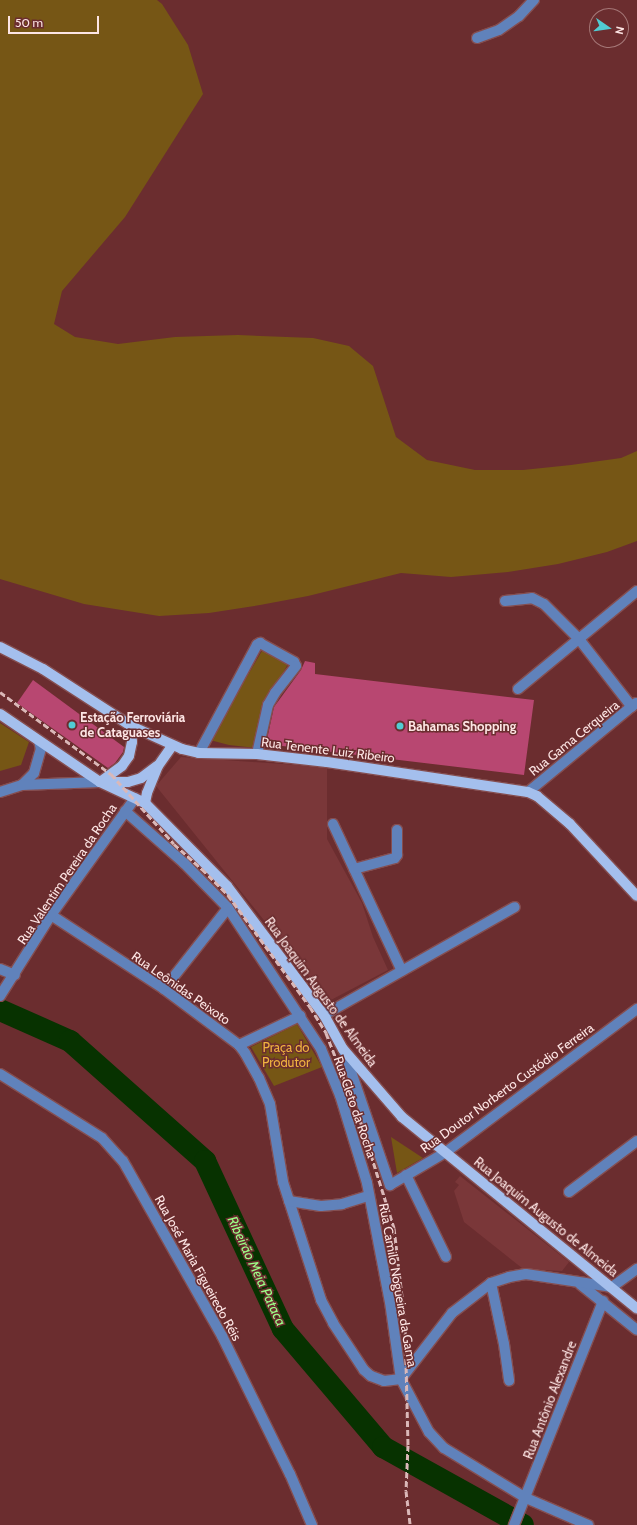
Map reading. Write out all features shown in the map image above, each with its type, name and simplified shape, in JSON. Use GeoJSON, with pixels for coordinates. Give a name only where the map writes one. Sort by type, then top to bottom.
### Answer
{"type":"FeatureCollection","features":[{"type":"Feature","properties":{"kind":"main road","name":"Rua Tenente Luiz Ribeiro"},"geometry":{"type":"LineString","coordinates":[[0,646],[43,669],[131,726],[172,746],[199,752],[257,754],[327,762],[528,792],[537,796],[570,824],[637,896]]}},
{"type":"Feature","properties":{"kind":"main road","name":"Rua Joaquim Augusto de Almeida"},"geometry":{"type":"LineString","coordinates":[[0,714],[100,782],[129,805],[145,803],[227,886],[324,1015],[343,1049],[402,1117],[612,1287],[637,1309]]}},
{"type":"Feature","properties":{"kind":"main road"},"geometry":{"type":"LineString","coordinates":[[100,782],[122,766],[129,756],[132,742],[131,726]]}},
{"type":"Feature","properties":{"kind":"main road"},"geometry":{"type":"LineString","coordinates":[[145,803],[147,793],[158,766],[172,746]]}},
{"type":"Feature","properties":{"kind":"main road"},"geometry":{"type":"LineString","coordinates":[[100,782],[128,782],[141,778],[158,766]]}},
{"type":"Feature","properties":{"kind":"street"},"geometry":{"type":"LineString","coordinates":[[477,38],[499,30],[519,16],[534,0]]}},
{"type":"Feature","properties":{"kind":"street"},"geometry":{"type":"LineString","coordinates":[[518,690],[637,591]]}},
{"type":"Feature","properties":{"kind":"street"},"geometry":{"type":"LineString","coordinates":[[505,601],[532,598],[539,601],[579,640],[635,705]]}},
{"type":"Feature","properties":{"kind":"street"},"geometry":{"type":"LineString","coordinates":[[199,752],[257,645],[260,643],[294,662],[296,666],[275,693],[268,705],[257,754]]}},
{"type":"Feature","properties":{"kind":"street","name":"Rua Gama Cerqueira"},"geometry":{"type":"LineString","coordinates":[[528,792],[635,705]]}},
{"type":"Feature","properties":{"kind":"street"},"geometry":{"type":"LineString","coordinates":[[22,785],[34,773],[41,749],[39,741]]}},
{"type":"Feature","properties":{"kind":"street"},"geometry":{"type":"LineString","coordinates":[[0,792],[22,785],[100,782]]}},
{"type":"Feature","properties":{"kind":"street","name":"Rua Cleto da Rocha"},"geometry":{"type":"LineString","coordinates":[[129,805],[228,908],[322,1049],[340,1095],[367,1183],[369,1196]]}},
{"type":"Feature","properties":{"kind":"street","name":"Rua Valentim Pereira da Rocha"},"geometry":{"type":"LineString","coordinates":[[2,993],[15,975],[51,915],[129,805]]}},
{"type":"Feature","properties":{"kind":"street"},"geometry":{"type":"LineString","coordinates":[[332,824],[402,971]]}},
{"type":"Feature","properties":{"kind":"street"},"geometry":{"type":"LineString","coordinates":[[354,869],[395,858],[397,855],[397,830]]}},
{"type":"Feature","properties":{"kind":"street"},"geometry":{"type":"LineString","coordinates":[[324,1015],[515,907]]}},
{"type":"Feature","properties":{"kind":"street"},"geometry":{"type":"LineString","coordinates":[[164,989],[228,908]]}},
{"type":"Feature","properties":{"kind":"street","name":"Rua Leônidas Peixoto"},"geometry":{"type":"LineString","coordinates":[[51,915],[164,989],[239,1045]]}},
{"type":"Feature","properties":{"kind":"street"},"geometry":{"type":"LineString","coordinates":[[0,969],[15,975]]}},
{"type":"Feature","properties":{"kind":"street","name":"Rua Doutor Norberto Custódio Ferreira"},"geometry":{"type":"LineString","coordinates":[[343,1049],[390,1184],[446,1152],[637,1009]]}},
{"type":"Feature","properties":{"kind":"street"},"geometry":{"type":"LineString","coordinates":[[300,1016],[239,1045],[259,1078],[270,1104],[283,1182],[321,1300],[333,1323],[364,1370],[371,1376],[384,1380],[401,1379],[452,1313],[491,1283],[509,1277],[526,1274],[612,1287],[637,1268]]}},
{"type":"Feature","properties":{"kind":"street","name":"Rua José Maria Figueiredo Réis"},"geometry":{"type":"LineString","coordinates":[[0,1074],[102,1138],[123,1161],[222,1336],[290,1474],[312,1525]]}},
{"type":"Feature","properties":{"kind":"street"},"geometry":{"type":"LineString","coordinates":[[569,1192],[637,1141]]}},
{"type":"Feature","properties":{"kind":"street"},"geometry":{"type":"LineString","coordinates":[[406,1175],[446,1257]]}},
{"type":"Feature","properties":{"kind":"street"},"geometry":{"type":"LineString","coordinates":[[290,1201],[321,1206],[342,1204],[369,1196]]}},
{"type":"Feature","properties":{"kind":"street","name":"Rua Camilo Nogueira da Gama"},"geometry":{"type":"LineString","coordinates":[[369,1196],[390,1302],[401,1379],[429,1432],[444,1448],[526,1498],[588,1525]]}},
{"type":"Feature","properties":{"kind":"street"},"geometry":{"type":"LineString","coordinates":[[491,1283],[504,1344],[510,1382]]}},
{"type":"Feature","properties":{"kind":"street"},"geometry":{"type":"LineString","coordinates":[[578,1283],[603,1301],[637,1330]]}},
{"type":"Feature","properties":{"kind":"street","name":"Rua Antônio Alexandre"},"geometry":{"type":"LineString","coordinates":[[514,1525],[603,1301]]}},
{"type":"Feature","properties":{"kind":"shaded area"},"geometry":{"type":"Polygon","coordinates":[[[181,757],[327,767],[327,839],[362,903],[373,937],[388,970],[329,1001],[156,786],[181,757]]]}},
{"type":"Feature","properties":{"kind":"shaded area"},"geometry":{"type":"Polygon","coordinates":[[[460,1176],[569,1262],[562,1271],[542,1270],[527,1272],[464,1222],[454,1191],[459,1185],[455,1182],[460,1176]]]}},
{"type":"Feature","properties":{"kind":"green space"},"geometry":{"type":"Polygon","coordinates":[[[0,0],[157,0],[162,4],[188,45],[203,94],[125,217],[62,291],[54,324],[75,337],[118,344],[175,337],[238,335],[313,338],[349,346],[373,366],[396,437],[427,460],[475,470],[523,470],[621,458],[637,451],[637,541],[607,552],[558,564],[508,572],[451,577],[401,573],[308,596],[260,605],[209,613],[159,616],[84,604],[0,579],[0,0]]]}},
{"type":"Feature","properties":{"kind":"green space"},"geometry":{"type":"Polygon","coordinates":[[[263,649],[288,664],[260,715],[256,748],[229,745],[210,740],[263,649]]]}},
{"type":"Feature","properties":{"kind":"green space"},"geometry":{"type":"Polygon","coordinates":[[[0,723],[29,742],[21,765],[0,771],[0,723]]]}},
{"type":"Feature","properties":{"kind":"green space","name":"Praça do Produtor"},"geometry":{"type":"Polygon","coordinates":[[[297,1024],[322,1067],[274,1086],[251,1047],[297,1024]]]}},
{"type":"Feature","properties":{"kind":"green space"},"geometry":{"type":"Polygon","coordinates":[[[391,1137],[423,1158],[397,1173],[391,1137]]]}},
{"type":"Feature","properties":{"kind":"building","name":"Bahamas Shopping"},"geometry":{"type":"Polygon","coordinates":[[[305,661],[315,663],[315,674],[534,700],[524,775],[266,744],[274,707],[301,670],[305,661]]]}},
{"type":"Feature","properties":{"kind":"building","name":"Estação Ferroviária de Cataguases"},"geometry":{"type":"Polygon","coordinates":[[[33,680],[124,747],[123,752],[115,763],[108,768],[17,703],[33,680]]]}},
{"type":"Feature","properties":{"kind":"waterway","name":"Ribeirão Meia Pataca"},"geometry":{"type":"LineString","coordinates":[[0,1010],[70,1041],[205,1161],[283,1329],[383,1447],[523,1525]]}},
{"type":"Feature","properties":{"kind":"railway"},"geometry":{"type":"LineString","coordinates":[[0,692],[111,774],[174,844],[228,895],[310,1007],[326,1033],[360,1120],[394,1228],[405,1322],[408,1445],[406,1491],[410,1525]]}},
{"type":"Feature","properties":{"kind":"place","name":"Estação Ferroviária de Cataguases"},"geometry":{"type":"Point","coordinates":[72,725]}},
{"type":"Feature","properties":{"kind":"place","name":"Bahamas Shopping"},"geometry":{"type":"Point","coordinates":[400,726]}}]}
